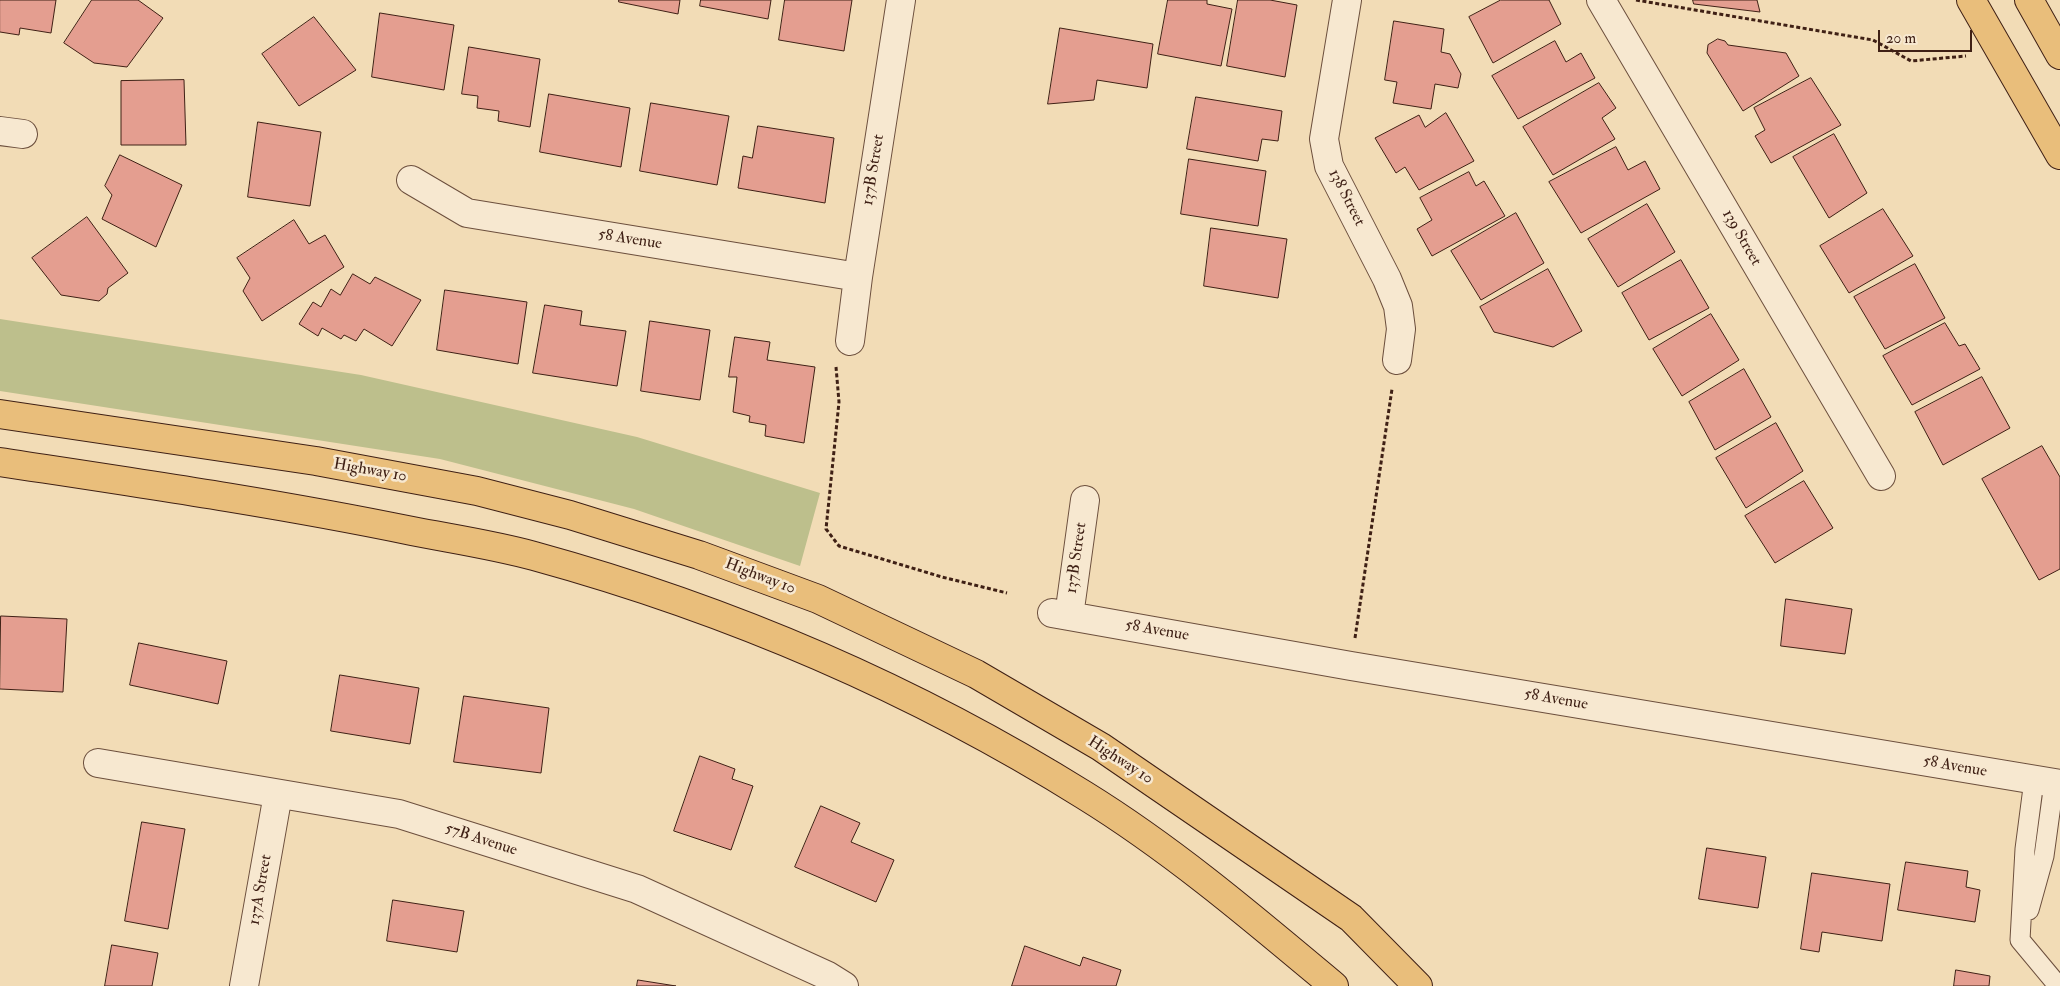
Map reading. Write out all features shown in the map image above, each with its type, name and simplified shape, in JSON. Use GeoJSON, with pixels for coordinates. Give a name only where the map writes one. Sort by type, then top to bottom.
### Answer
{"type":"FeatureCollection","features":[{"type":"Feature","properties":{"kind":"main road"},"geometry":{"type":"LineString","coordinates":[[1971,0],[2060,156]]}},
{"type":"Feature","properties":{"kind":"main road"},"geometry":{"type":"LineString","coordinates":[[2029,0],[2060,55]]}},
{"type":"Feature","properties":{"kind":"main road","name":"Highway 10"},"geometry":{"type":"LineString","coordinates":[[0,414],[316,461],[477,491],[570,515],[699,555],[818,599],[976,674],[1101,747],[1351,918],[1418,986]]}},
{"type":"Feature","properties":{"kind":"main road"},"geometry":{"type":"LineString","coordinates":[[0,462],[309,510],[532,555],[684,603],[800,647],[946,716],[1085,795],[1212,884],[1334,986]]}},
{"type":"Feature","properties":{"kind":"street","name":"137B Street"},"geometry":{"type":"LineString","coordinates":[[843,352],[858,277],[901,0]]}},
{"type":"Feature","properties":{"kind":"street","name":"138 Street"},"geometry":{"type":"LineString","coordinates":[[1347,0],[1324,139],[1329,166],[1387,279],[1398,306],[1401,329],[1397,360]]}},
{"type":"Feature","properties":{"kind":"street","name":"139 Street"},"geometry":{"type":"LineString","coordinates":[[1601,0],[1881,476]]}},
{"type":"Feature","properties":{"kind":"street","name":"58 Avenue"},"geometry":{"type":"LineString","coordinates":[[411,180],[467,213],[858,277]]}},
{"type":"Feature","properties":{"kind":"street","name":"137B Street"},"geometry":{"type":"LineString","coordinates":[[1060,615],[1085,500]]}},
{"type":"Feature","properties":{"kind":"street","name":"58 Avenue"},"geometry":{"type":"LineString","coordinates":[[1060,615],[2049,783]]}},
{"type":"Feature","properties":{"kind":"street","name":"57B Avenue"},"geometry":{"type":"LineString","coordinates":[[98,763],[399,814],[637,889],[828,976],[844,986]]}},
{"type":"Feature","properties":{"kind":"street","name":"137A Street"},"geometry":{"type":"LineString","coordinates":[[244,986],[278,794]]}},
{"type":"Feature","properties":{"kind":"lane"},"geometry":{"type":"LineString","coordinates":[[2049,783],[2024,849],[2020,940],[2054,982],[2060,983]]}},
{"type":"Feature","properties":{"kind":"path"},"geometry":{"type":"LineString","coordinates":[[1635,0],[1873,40],[1911,61],[1966,56]]}},
{"type":"Feature","properties":{"kind":"path"},"geometry":{"type":"LineString","coordinates":[[843,352],[826,529],[839,546],[942,577],[1007,593]]}},
{"type":"Feature","properties":{"kind":"path"},"geometry":{"type":"LineString","coordinates":[[1355,642],[1388,416]]}},
{"type":"Feature","properties":{"kind":"green space"},"geometry":{"type":"Polygon","coordinates":[[[0,319],[361,375],[637,437],[820,493],[800,566],[634,509],[440,459],[0,391],[0,319]]]}},
{"type":"Feature","properties":{"kind":"building"},"geometry":{"type":"Polygon","coordinates":[[[0,0],[56,0],[51,33],[20,28],[19,35],[0,32],[0,0]]]}},
{"type":"Feature","properties":{"kind":"building"},"geometry":{"type":"Polygon","coordinates":[[[92,0],[138,0],[163,18],[127,67],[94,63],[64,43],[92,0]]]}},
{"type":"Feature","properties":{"kind":"building"},"geometry":{"type":"Polygon","coordinates":[[[619,0],[680,0],[678,14],[619,2],[619,0]]]}},
{"type":"Feature","properties":{"kind":"building"},"geometry":{"type":"Polygon","coordinates":[[[701,0],[771,0],[768,19],[700,6],[701,0]]]}},
{"type":"Feature","properties":{"kind":"building"},"geometry":{"type":"Polygon","coordinates":[[[785,0],[852,0],[844,51],[779,40],[785,0]]]}},
{"type":"Feature","properties":{"kind":"building"},"geometry":{"type":"Polygon","coordinates":[[[1168,0],[1207,0],[1207,4],[1232,9],[1221,66],[1158,54],[1168,0]]]}},
{"type":"Feature","properties":{"kind":"building"},"geometry":{"type":"Polygon","coordinates":[[[1238,0],[1270,0],[1297,5],[1285,77],[1227,66],[1238,0]]]}},
{"type":"Feature","properties":{"kind":"building"},"geometry":{"type":"Polygon","coordinates":[[[1501,0],[1549,0],[1561,24],[1493,63],[1469,17],[1501,0]]]}},
{"type":"Feature","properties":{"kind":"building"},"geometry":{"type":"Polygon","coordinates":[[[1693,0],[1757,0],[1760,12],[1694,4],[1693,0]]]}},
{"type":"Feature","properties":{"kind":"building"},"geometry":{"type":"Polygon","coordinates":[[[380,13],[454,25],[444,90],[372,77],[380,13]]]}},
{"type":"Feature","properties":{"kind":"building"},"geometry":{"type":"Polygon","coordinates":[[[314,17],[356,70],[299,106],[262,54],[314,17]]]}},
{"type":"Feature","properties":{"kind":"building"},"geometry":{"type":"Polygon","coordinates":[[[1394,21],[1444,29],[1441,52],[1450,54],[1461,74],[1458,88],[1435,84],[1431,109],[1393,103],[1397,82],[1385,80],[1394,21]]]}},
{"type":"Feature","properties":{"kind":"building"},"geometry":{"type":"Polygon","coordinates":[[[1060,28],[1153,44],[1147,88],[1097,80],[1094,100],[1048,104],[1060,28]]]}},
{"type":"Feature","properties":{"kind":"building"},"geometry":{"type":"Polygon","coordinates":[[[1718,39],[1725,41],[1728,45],[1786,53],[1799,76],[1743,111],[1707,53],[1708,45],[1718,39]]]}},
{"type":"Feature","properties":{"kind":"building"},"geometry":{"type":"Polygon","coordinates":[[[1555,41],[1566,62],[1581,53],[1595,78],[1518,119],[1492,76],[1555,41]]]}},
{"type":"Feature","properties":{"kind":"building"},"geometry":{"type":"Polygon","coordinates":[[[469,47],[540,59],[530,127],[498,121],[499,111],[477,108],[478,96],[462,94],[469,47]]]}},
{"type":"Feature","properties":{"kind":"building"},"geometry":{"type":"Polygon","coordinates":[[[1811,78],[1841,125],[1771,163],[1755,136],[1765,130],[1754,108],[1811,78]]]}},
{"type":"Feature","properties":{"kind":"building"},"geometry":{"type":"Polygon","coordinates":[[[184,80],[186,145],[121,145],[121,81],[184,80]]]}},
{"type":"Feature","properties":{"kind":"building"},"geometry":{"type":"Polygon","coordinates":[[[1599,83],[1616,108],[1602,118],[1615,139],[1553,175],[1523,127],[1599,83]]]}},
{"type":"Feature","properties":{"kind":"building"},"geometry":{"type":"Polygon","coordinates":[[[549,94],[630,108],[621,167],[540,152],[549,94]]]}},
{"type":"Feature","properties":{"kind":"building"},"geometry":{"type":"Polygon","coordinates":[[[1196,97],[1282,111],[1278,141],[1262,139],[1258,161],[1187,149],[1196,97]]]}},
{"type":"Feature","properties":{"kind":"building"},"geometry":{"type":"Polygon","coordinates":[[[651,103],[729,116],[717,185],[640,171],[651,103]]]}},
{"type":"Feature","properties":{"kind":"building"},"geometry":{"type":"Polygon","coordinates":[[[1446,113],[1474,161],[1419,190],[1405,167],[1396,173],[1375,138],[1419,115],[1425,127],[1446,113]]]}},
{"type":"Feature","properties":{"kind":"building"},"geometry":{"type":"Polygon","coordinates":[[[258,122],[321,132],[310,206],[248,197],[258,122]]]}},
{"type":"Feature","properties":{"kind":"building"},"geometry":{"type":"Polygon","coordinates":[[[758,126],[834,138],[825,203],[738,188],[743,156],[752,158],[758,126]]]}},
{"type":"Feature","properties":{"kind":"building"},"geometry":{"type":"Polygon","coordinates":[[[1834,134],[1867,193],[1829,218],[1793,157],[1834,134]]]}},
{"type":"Feature","properties":{"kind":"building"},"geometry":{"type":"Polygon","coordinates":[[[1616,147],[1628,170],[1645,161],[1660,189],[1581,233],[1549,182],[1616,147]]]}},
{"type":"Feature","properties":{"kind":"building"},"geometry":{"type":"Polygon","coordinates":[[[120,155],[182,185],[156,247],[102,219],[112,195],[105,186],[120,155]]]}},
{"type":"Feature","properties":{"kind":"building"},"geometry":{"type":"Polygon","coordinates":[[[1189,159],[1266,171],[1258,226],[1181,214],[1189,159]]]}},
{"type":"Feature","properties":{"kind":"building"},"geometry":{"type":"Polygon","coordinates":[[[1469,172],[1476,186],[1484,181],[1505,216],[1432,256],[1417,229],[1432,220],[1420,198],[1469,172]]]}},
{"type":"Feature","properties":{"kind":"building"},"geometry":{"type":"Polygon","coordinates":[[[1647,204],[1675,252],[1618,287],[1588,239],[1647,204]]]}},
{"type":"Feature","properties":{"kind":"building"},"geometry":{"type":"Polygon","coordinates":[[[1883,209],[1913,256],[1849,293],[1820,246],[1883,209]]]}},
{"type":"Feature","properties":{"kind":"building"},"geometry":{"type":"Polygon","coordinates":[[[1516,213],[1544,263],[1481,300],[1451,251],[1516,213]]]}},
{"type":"Feature","properties":{"kind":"building"},"geometry":{"type":"Polygon","coordinates":[[[87,217],[128,273],[108,288],[107,294],[99,301],[61,295],[32,258],[87,217]]]}},
{"type":"Feature","properties":{"kind":"building"},"geometry":{"type":"Polygon","coordinates":[[[294,220],[309,244],[325,235],[344,267],[262,321],[243,291],[250,278],[237,258],[294,220]]]}},
{"type":"Feature","properties":{"kind":"building"},"geometry":{"type":"Polygon","coordinates":[[[1211,228],[1287,239],[1278,298],[1204,286],[1211,228]]]}},
{"type":"Feature","properties":{"kind":"building"},"geometry":{"type":"Polygon","coordinates":[[[1681,260],[1709,308],[1649,340],[1622,293],[1681,260]]]}},
{"type":"Feature","properties":{"kind":"building"},"geometry":{"type":"Polygon","coordinates":[[[1915,264],[1945,318],[1885,349],[1854,297],[1915,264]]]}},
{"type":"Feature","properties":{"kind":"building"},"geometry":{"type":"Polygon","coordinates":[[[1548,269],[1582,331],[1553,347],[1494,332],[1480,307],[1548,269]]]}},
{"type":"Feature","properties":{"kind":"building"},"geometry":{"type":"Polygon","coordinates":[[[353,274],[370,284],[375,277],[421,300],[392,346],[364,329],[356,341],[344,335],[341,339],[322,328],[318,336],[299,324],[313,302],[321,307],[331,289],[340,295],[353,274]]]}},
{"type":"Feature","properties":{"kind":"building"},"geometry":{"type":"Polygon","coordinates":[[[445,290],[527,302],[518,364],[437,350],[445,290]]]}},
{"type":"Feature","properties":{"kind":"building"},"geometry":{"type":"Polygon","coordinates":[[[545,305],[582,311],[580,325],[626,331],[617,386],[533,373],[545,305]]]}},
{"type":"Feature","properties":{"kind":"building"},"geometry":{"type":"Polygon","coordinates":[[[1711,314],[1739,360],[1682,396],[1653,349],[1711,314]]]}},
{"type":"Feature","properties":{"kind":"building"},"geometry":{"type":"Polygon","coordinates":[[[650,321],[710,330],[700,400],[641,391],[650,321]]]}},
{"type":"Feature","properties":{"kind":"building"},"geometry":{"type":"Polygon","coordinates":[[[1945,323],[1959,346],[1965,344],[1980,369],[1912,405],[1883,356],[1945,323]]]}},
{"type":"Feature","properties":{"kind":"building"},"geometry":{"type":"Polygon","coordinates":[[[735,337],[770,342],[767,360],[815,367],[804,443],[765,436],[766,425],[749,422],[750,416],[733,412],[737,377],[729,377],[735,337]]]}},
{"type":"Feature","properties":{"kind":"building"},"geometry":{"type":"Polygon","coordinates":[[[1744,369],[1771,417],[1715,450],[1689,402],[1744,369]]]}},
{"type":"Feature","properties":{"kind":"building"},"geometry":{"type":"Polygon","coordinates":[[[1982,377],[2010,428],[1943,465],[1915,412],[1982,377]]]}},
{"type":"Feature","properties":{"kind":"building"},"geometry":{"type":"Polygon","coordinates":[[[1776,423],[1803,471],[1746,508],[1716,458],[1776,423]]]}},
{"type":"Feature","properties":{"kind":"building"},"geometry":{"type":"Polygon","coordinates":[[[2042,446],[2060,477],[2060,569],[2039,580],[1982,479],[2042,446]]]}},
{"type":"Feature","properties":{"kind":"building"},"geometry":{"type":"Polygon","coordinates":[[[1804,481],[1833,528],[1775,563],[1745,516],[1804,481]]]}},
{"type":"Feature","properties":{"kind":"building"},"geometry":{"type":"Polygon","coordinates":[[[1786,599],[1852,609],[1845,654],[1781,646],[1786,599]]]}},
{"type":"Feature","properties":{"kind":"building"},"geometry":{"type":"Polygon","coordinates":[[[1,616],[67,619],[63,692],[0,689],[1,616]]]}},
{"type":"Feature","properties":{"kind":"building"},"geometry":{"type":"Polygon","coordinates":[[[139,643],[227,661],[218,704],[130,685],[139,643]]]}},
{"type":"Feature","properties":{"kind":"building"},"geometry":{"type":"Polygon","coordinates":[[[340,675],[419,688],[410,744],[331,731],[340,675]]]}},
{"type":"Feature","properties":{"kind":"building"},"geometry":{"type":"Polygon","coordinates":[[[464,696],[549,708],[541,773],[454,762],[464,696]]]}},
{"type":"Feature","properties":{"kind":"building"},"geometry":{"type":"Polygon","coordinates":[[[700,756],[735,769],[732,779],[753,786],[731,850],[674,831],[700,756]]]}},
{"type":"Feature","properties":{"kind":"building"},"geometry":{"type":"Polygon","coordinates":[[[821,806],[860,823],[851,842],[894,860],[876,902],[795,867],[821,806]]]}},
{"type":"Feature","properties":{"kind":"building"},"geometry":{"type":"Polygon","coordinates":[[[142,822],[185,829],[168,929],[125,921],[142,822]]]}},
{"type":"Feature","properties":{"kind":"building"},"geometry":{"type":"Polygon","coordinates":[[[1707,848],[1766,857],[1758,908],[1699,899],[1707,848]]]}},
{"type":"Feature","properties":{"kind":"building"},"geometry":{"type":"Polygon","coordinates":[[[1906,862],[1968,871],[1966,887],[1980,890],[1975,922],[1898,910],[1906,862]]]}},
{"type":"Feature","properties":{"kind":"building"},"geometry":{"type":"Polygon","coordinates":[[[1812,873],[1890,884],[1882,941],[1822,932],[1819,952],[1801,949],[1812,873]]]}},
{"type":"Feature","properties":{"kind":"building"},"geometry":{"type":"Polygon","coordinates":[[[393,900],[464,911],[457,952],[387,941],[393,900]]]}},
{"type":"Feature","properties":{"kind":"building"},"geometry":{"type":"Polygon","coordinates":[[[112,945],[158,953],[152,986],[105,986],[112,945]]]}},
{"type":"Feature","properties":{"kind":"building"},"geometry":{"type":"Polygon","coordinates":[[[1025,946],[1080,966],[1083,957],[1121,970],[1116,986],[1012,986],[1025,946]]]}},
{"type":"Feature","properties":{"kind":"building"},"geometry":{"type":"Polygon","coordinates":[[[1956,970],[1990,976],[1989,986],[1954,986],[1956,970]]]}},
{"type":"Feature","properties":{"kind":"building"},"geometry":{"type":"Polygon","coordinates":[[[638,980],[676,986],[637,986],[638,980]]]}}]}
